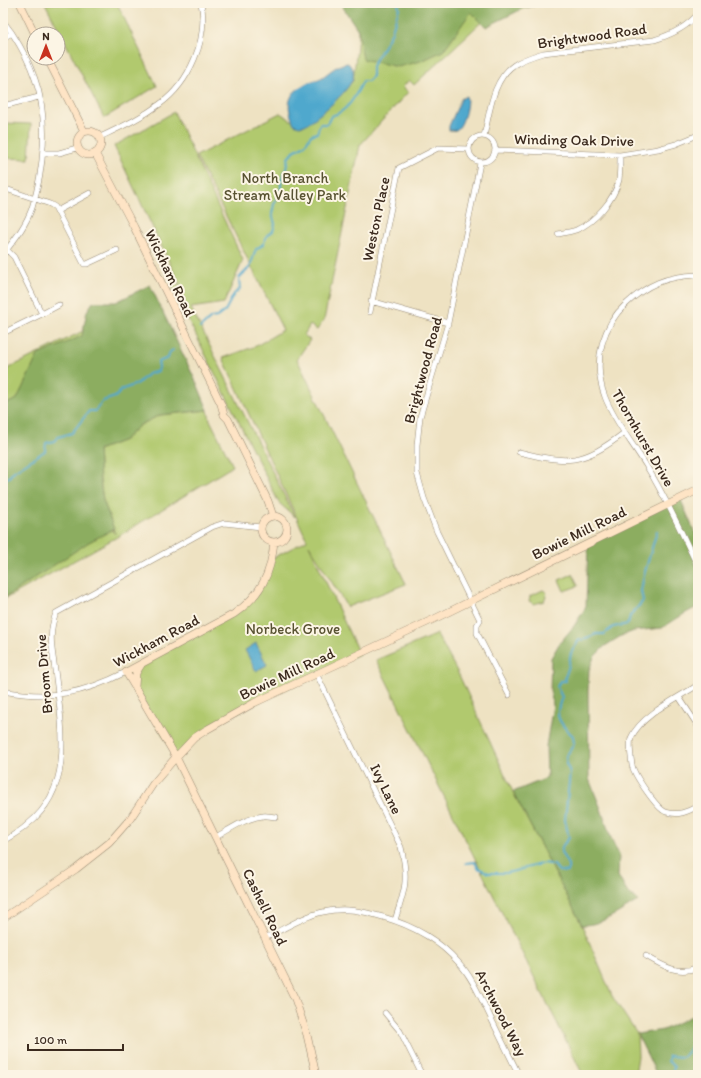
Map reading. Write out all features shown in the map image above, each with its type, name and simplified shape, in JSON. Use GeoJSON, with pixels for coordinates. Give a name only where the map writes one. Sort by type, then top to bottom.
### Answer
{"type":"FeatureCollection","features":[{"type":"Feature","properties":{"kind":"street"},"geometry":{"type":"LineString","coordinates":[[20,3],[31,26]]}},
{"type":"Feature","properties":{"kind":"street"},"geometry":{"type":"LineString","coordinates":[[100,137],[138,118],[161,104],[174,91],[186,74],[197,53],[203,13],[201,3]]}},
{"type":"Feature","properties":{"kind":"street","name":"Brightwood Road"},"geometry":{"type":"LineString","coordinates":[[484,136],[491,102],[496,88],[502,77],[513,65],[527,58],[543,53],[654,40],[670,36],[698,14]]}},
{"type":"Feature","properties":{"kind":"street"},"geometry":{"type":"LineString","coordinates":[[3,21],[12,33],[35,80],[42,116],[43,153],[32,209],[16,239],[3,254]]}},
{"type":"Feature","properties":{"kind":"street"},"geometry":{"type":"LineString","coordinates":[[3,38],[12,33]]}},
{"type":"Feature","properties":{"kind":"street"},"geometry":{"type":"LineString","coordinates":[[51,66],[84,131]]}},
{"type":"Feature","properties":{"kind":"street"},"geometry":{"type":"LineString","coordinates":[[3,106],[39,96]]}},
{"type":"Feature","properties":{"kind":"street"},"geometry":{"type":"LineString","coordinates":[[84,131],[93,131],[100,137],[101,146],[96,154],[87,155],[77,148],[78,136],[84,131]]}},
{"type":"Feature","properties":{"kind":"street","name":"Winding Oak Drive"},"geometry":{"type":"LineString","coordinates":[[496,150],[620,155],[658,150],[698,135]]}},
{"type":"Feature","properties":{"kind":"street"},"geometry":{"type":"LineString","coordinates":[[478,136],[484,136],[492,140],[496,150],[492,159],[486,162],[480,162],[470,156],[468,149],[472,139],[478,136]]}},
{"type":"Feature","properties":{"kind":"street"},"geometry":{"type":"LineString","coordinates":[[43,153],[59,153],[77,148]]}},
{"type":"Feature","properties":{"kind":"street","name":"Weston Place"},"geometry":{"type":"LineString","coordinates":[[370,312],[399,168],[438,148],[468,149]]}},
{"type":"Feature","properties":{"kind":"street","name":"Wickham Road"},"geometry":{"type":"LineString","coordinates":[[96,154],[134,227],[221,404],[224,406],[229,415],[228,420],[268,501],[273,516]]}},
{"type":"Feature","properties":{"kind":"street"},"geometry":{"type":"LineString","coordinates":[[558,234],[576,230],[588,222],[599,213],[611,198],[618,180],[620,155]]}},
{"type":"Feature","properties":{"kind":"street","name":"Brightwood Road"},"geometry":{"type":"LineString","coordinates":[[480,162],[448,323],[420,417],[417,446],[417,473],[424,498],[437,532],[480,620],[477,625],[477,633],[509,695]]}},
{"type":"Feature","properties":{"kind":"street"},"geometry":{"type":"LineString","coordinates":[[3,188],[50,204],[57,210],[84,264],[117,250]]}},
{"type":"Feature","properties":{"kind":"street"},"geometry":{"type":"LineString","coordinates":[[57,210],[90,194]]}},
{"type":"Feature","properties":{"kind":"street"},"geometry":{"type":"LineString","coordinates":[[7,250],[14,256],[42,314]]}},
{"type":"Feature","properties":{"kind":"street","name":"Thornhurst Drive"},"geometry":{"type":"LineString","coordinates":[[698,275],[670,278],[655,283],[637,294],[621,308],[607,330],[600,352],[599,369],[602,393],[611,412],[647,467],[698,567]]}},
{"type":"Feature","properties":{"kind":"street"},"geometry":{"type":"LineString","coordinates":[[371,301],[448,323]]}},
{"type":"Feature","properties":{"kind":"street"},"geometry":{"type":"LineString","coordinates":[[3,333],[59,306]]}},
{"type":"Feature","properties":{"kind":"street"},"geometry":{"type":"LineString","coordinates":[[518,452],[547,459],[576,460],[593,454],[610,444],[624,433]]}},
{"type":"Feature","properties":{"kind":"street","name":"Bowie Mill Road"},"geometry":{"type":"LineString","coordinates":[[3,918],[76,869],[109,843],[130,819],[153,784],[176,757],[194,738],[221,720],[698,490]]}},
{"type":"Feature","properties":{"kind":"street"},"geometry":{"type":"LineString","coordinates":[[270,516],[273,516],[277,516],[284,520],[287,528],[287,532],[282,539],[274,542],[265,538],[261,528],[264,521],[270,516]]}},
{"type":"Feature","properties":{"kind":"street","name":"Broom Drive"},"geometry":{"type":"LineString","coordinates":[[3,841],[29,824],[40,813],[51,798],[61,769],[63,740],[50,631],[56,613],[212,527],[224,523],[261,528]]}},
{"type":"Feature","properties":{"kind":"street","name":"Wickham Road"},"geometry":{"type":"LineString","coordinates":[[3,691],[34,695],[58,695],[83,690],[113,679],[234,614],[246,606],[257,594],[273,558],[274,542]]}},
{"type":"Feature","properties":{"kind":"street"},"geometry":{"type":"LineString","coordinates":[[135,688],[136,673],[140,664]]}},
{"type":"Feature","properties":{"kind":"street","name":"Cashell Road"},"geometry":{"type":"LineString","coordinates":[[126,672],[176,757],[295,999],[307,1035],[316,1075]]}},
{"type":"Feature","properties":{"kind":"street","name":"Ivy Lane"},"geometry":{"type":"LineString","coordinates":[[316,673],[401,847],[405,862],[406,878],[404,893],[395,920]]}},
{"type":"Feature","properties":{"kind":"street"},"geometry":{"type":"LineString","coordinates":[[698,685],[653,713],[636,730],[631,739],[632,767],[651,797],[664,812],[684,814],[698,806]]}},
{"type":"Feature","properties":{"kind":"street"},"geometry":{"type":"LineString","coordinates":[[679,697],[698,726]]}},
{"type":"Feature","properties":{"kind":"street"},"geometry":{"type":"LineString","coordinates":[[216,837],[252,819],[263,816],[276,817]]}},
{"type":"Feature","properties":{"kind":"street","name":"Archwood Way"},"geometry":{"type":"LineString","coordinates":[[265,938],[321,912],[334,910],[357,910],[395,920],[431,938],[447,950],[460,964],[474,984],[519,1075]]}},
{"type":"Feature","properties":{"kind":"street"},"geometry":{"type":"LineString","coordinates":[[646,956],[673,970],[686,971],[698,967]]}},
{"type":"Feature","properties":{"kind":"street"},"geometry":{"type":"LineString","coordinates":[[385,1014],[400,1031],[422,1075]]}},
{"type":"Feature","properties":{"kind":"green space"},"geometry":{"type":"Polygon","coordinates":[[[45,3],[117,3],[157,86],[104,118],[66,44],[66,26],[57,26],[45,3]]]}},
{"type":"Feature","properties":{"kind":"green space"},"geometry":{"type":"Polygon","coordinates":[[[340,3],[545,3],[522,9],[486,27],[471,12],[443,51],[421,61],[398,67],[363,59],[358,30],[340,3]]]}},
{"type":"Feature","properties":{"kind":"green space"},"geometry":{"type":"Polygon","coordinates":[[[352,3],[529,3],[489,15],[414,85],[409,80],[403,87],[408,92],[360,145],[324,320],[317,330],[310,325],[304,335],[310,340],[297,359],[406,584],[347,607],[309,545],[359,654],[221,720],[176,757],[126,672],[234,614],[257,594],[273,558],[307,540],[223,358],[256,346],[283,330],[196,156],[280,113],[294,122],[307,123],[353,81],[358,31],[352,3]]]}},
{"type":"Feature","properties":{"kind":"green space"},"geometry":{"type":"Polygon","coordinates":[[[174,112],[243,260],[224,303],[191,308],[295,517],[279,503],[172,287],[178,284],[180,285],[114,146],[174,112]]]}},
{"type":"Feature","properties":{"kind":"green space"},"geometry":{"type":"Polygon","coordinates":[[[3,123],[31,124],[29,159],[3,158],[3,123]]]}},
{"type":"Feature","properties":{"kind":"green space"},"geometry":{"type":"Polygon","coordinates":[[[150,285],[208,410],[160,415],[140,425],[124,440],[98,450],[103,500],[114,529],[89,542],[3,599],[3,401],[6,404],[17,399],[38,355],[82,336],[87,311],[93,302],[116,302],[150,285]]]}},
{"type":"Feature","properties":{"kind":"green space"},"geometry":{"type":"Polygon","coordinates":[[[153,296],[72,456],[115,534],[103,500],[98,450],[124,440],[140,425],[160,415],[208,410],[210,420],[233,466],[117,537],[3,600],[3,371],[153,296]]]}},
{"type":"Feature","properties":{"kind":"green space"},"geometry":{"type":"Polygon","coordinates":[[[680,498],[698,540],[698,608],[684,614],[662,628],[634,631],[621,636],[605,646],[594,657],[589,670],[589,779],[619,855],[618,876],[627,892],[638,901],[597,923],[582,925],[513,792],[547,778],[546,746],[553,705],[550,690],[551,658],[559,644],[574,626],[586,607],[588,544],[680,498]]]}},
{"type":"Feature","properties":{"kind":"green space"},"geometry":{"type":"Polygon","coordinates":[[[573,574],[578,586],[564,591],[559,580],[573,574]]]}},
{"type":"Feature","properties":{"kind":"green space"},"geometry":{"type":"Polygon","coordinates":[[[543,590],[547,593],[544,601],[534,604],[529,601],[530,596],[543,590]]]}},
{"type":"Feature","properties":{"kind":"green space"},"geometry":{"type":"Polygon","coordinates":[[[437,634],[459,675],[513,792],[582,925],[612,996],[637,1034],[638,1056],[635,1075],[583,1075],[376,660],[437,634]]]}},
{"type":"Feature","properties":{"kind":"green space"},"geometry":{"type":"Polygon","coordinates":[[[698,1013],[698,1075],[657,1075],[637,1034],[663,1030],[698,1013]]]}},
{"type":"Feature","properties":{"kind":"water"},"geometry":{"type":"Polygon","coordinates":[[[348,63],[353,69],[353,78],[345,91],[325,111],[305,125],[299,126],[294,124],[289,105],[292,95],[307,83],[321,78],[337,67],[348,63]]]}},
{"type":"Feature","properties":{"kind":"water"},"geometry":{"type":"Polygon","coordinates":[[[466,96],[466,109],[459,128],[456,130],[449,130],[449,126],[461,99],[466,96]]]}},
{"type":"Feature","properties":{"kind":"water"},"geometry":{"type":"Polygon","coordinates":[[[256,643],[267,665],[256,671],[245,650],[256,643]]]}},
{"type":"Feature","properties":{"kind":"waterway"},"geometry":{"type":"LineString","coordinates":[[200,328],[211,318],[217,317],[225,311],[234,294],[240,289],[239,278],[250,267],[256,249],[263,244],[267,235],[273,231],[275,224],[272,214],[274,204],[281,189],[281,181],[286,169],[288,158],[294,151],[305,145],[311,135],[317,133],[320,124],[327,124],[331,116],[347,107],[363,81],[368,81],[372,77],[372,66],[391,34],[399,8],[398,3]]}},
{"type":"Feature","properties":{"kind":"waterway"},"geometry":{"type":"LineString","coordinates":[[3,479],[9,477],[14,471],[45,451],[46,443],[54,441],[58,437],[72,433],[89,411],[95,411],[103,401],[115,397],[123,389],[137,384],[148,374],[158,371],[158,362],[168,358],[170,352],[173,350]]}},
{"type":"Feature","properties":{"kind":"waterway"},"geometry":{"type":"LineString","coordinates":[[466,863],[475,862],[478,868],[489,873],[507,873],[544,863],[554,865],[559,871],[568,872],[568,865],[561,852],[563,845],[569,838],[565,820],[570,772],[566,764],[567,755],[574,744],[573,736],[564,727],[559,718],[558,709],[562,697],[557,687],[560,681],[566,681],[565,677],[571,653],[579,640],[586,639],[596,634],[604,634],[613,627],[628,624],[630,616],[643,601],[641,591],[644,575],[657,531]]}},
{"type":"Feature","properties":{"kind":"waterway"},"geometry":{"type":"LineString","coordinates":[[672,1075],[674,1067],[668,1061],[669,1056],[683,1057],[698,1038]]}},
{"type":"Feature","properties":{"kind":"park label","name":"North Branch Stream Valley Park"},"geometry":{"type":"Point","coordinates":[285,186]}},
{"type":"Feature","properties":{"kind":"park label","name":"Norbeck Grove"},"geometry":{"type":"Point","coordinates":[293,629]}}]}
